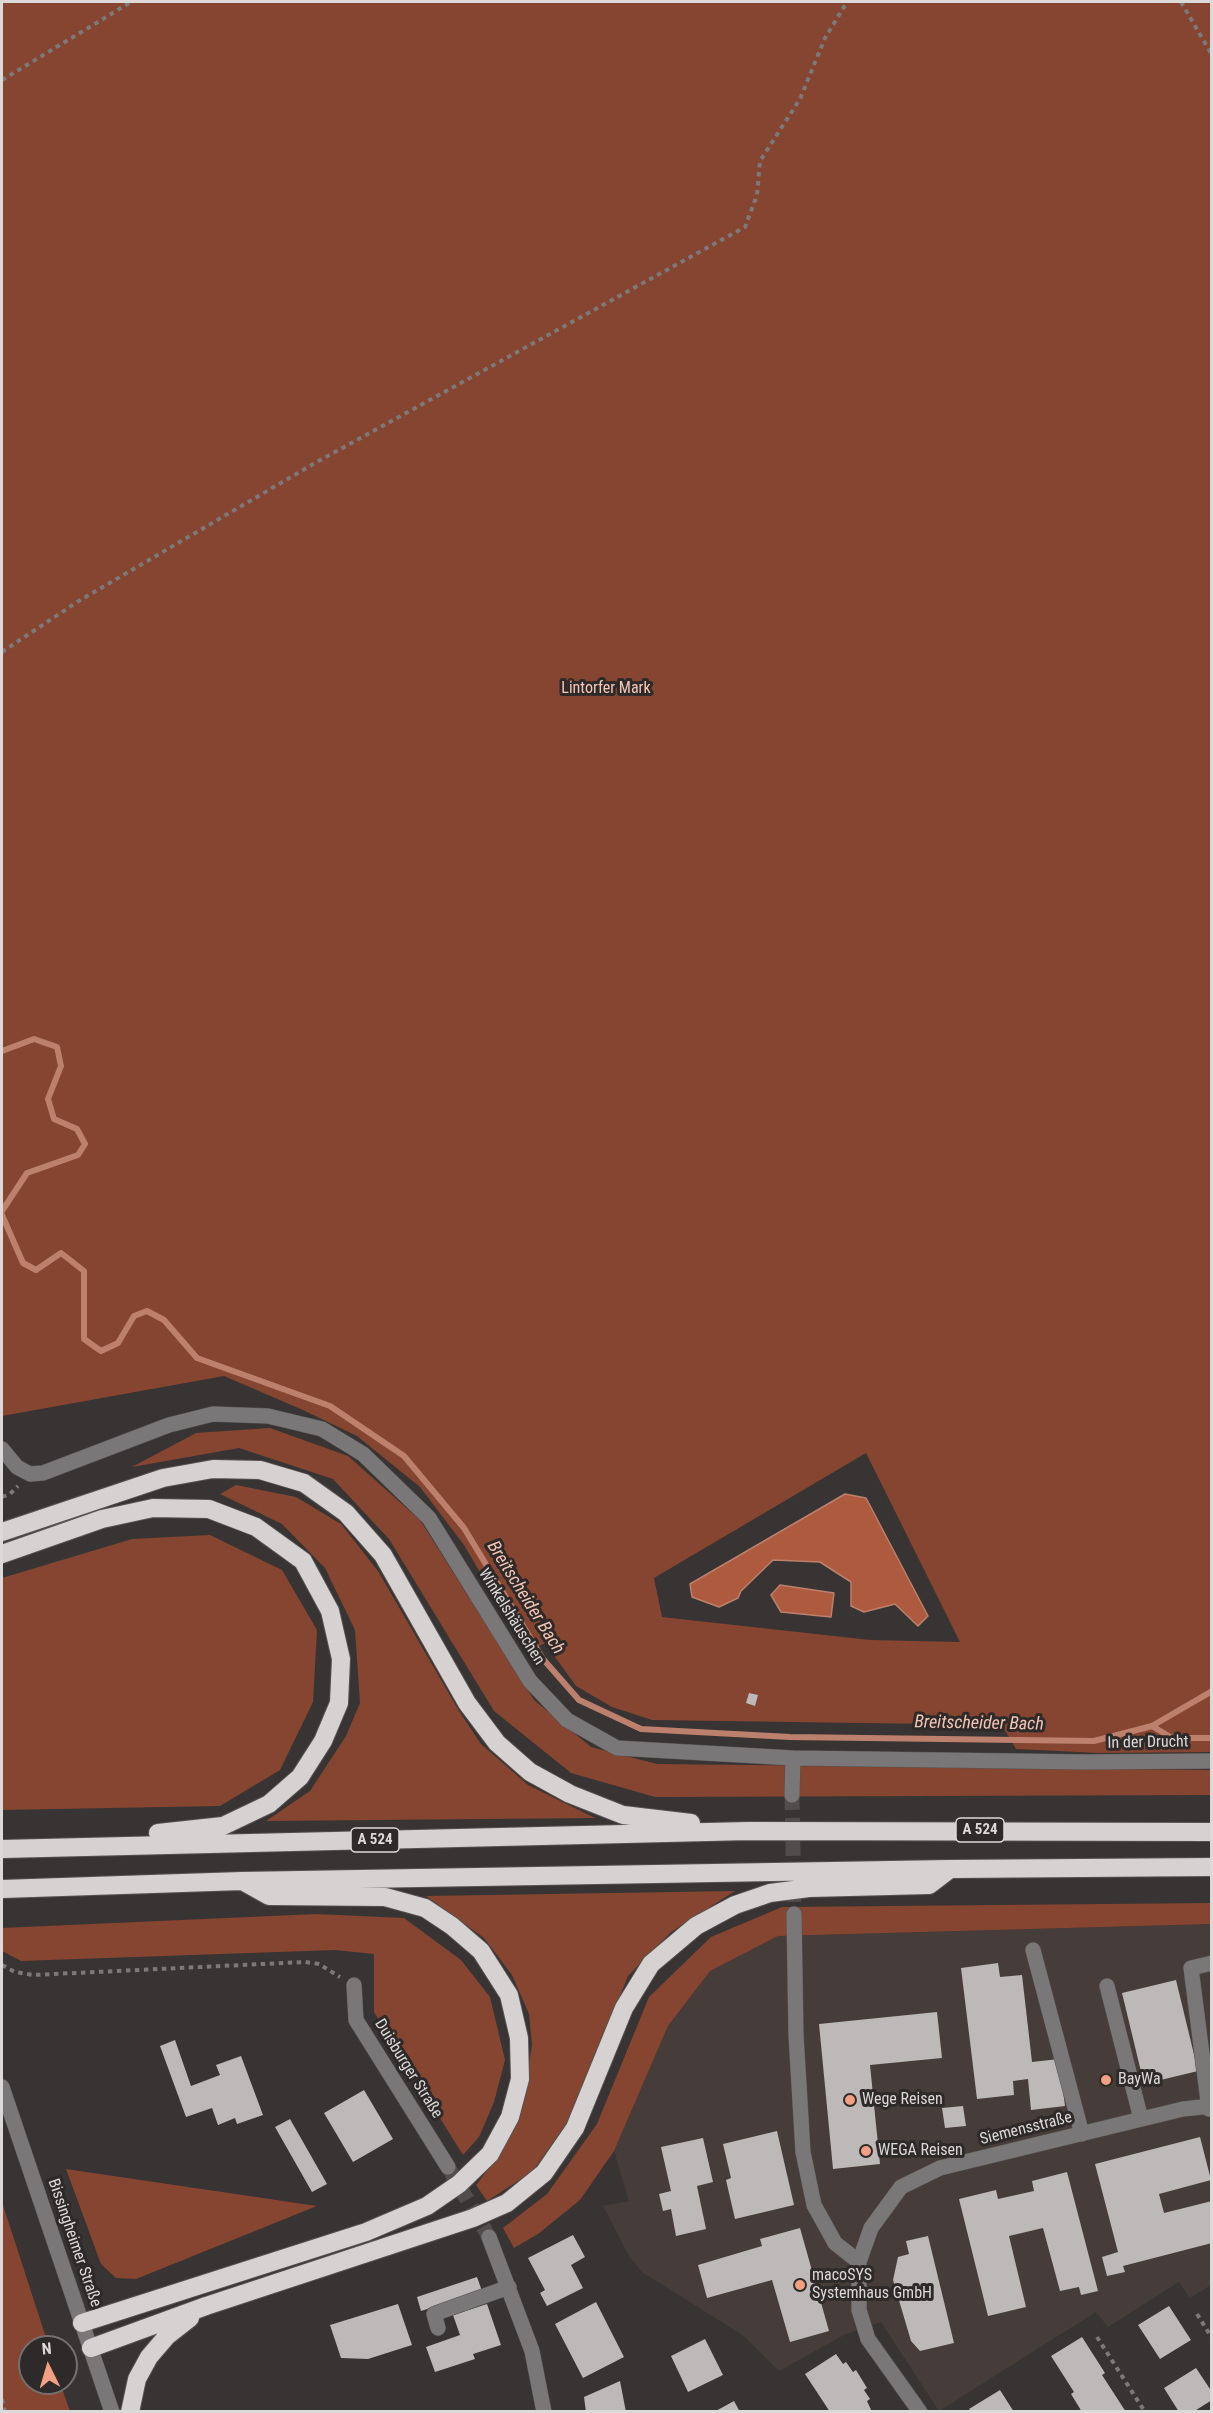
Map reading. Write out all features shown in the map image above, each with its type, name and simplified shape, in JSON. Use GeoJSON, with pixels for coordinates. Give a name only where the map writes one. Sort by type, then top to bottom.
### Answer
{"type":"FeatureCollection","features":[{"type":"Feature","properties":{"kind":"highway"},"geometry":{"type":"LineString","coordinates":[[2,1532],[163,1478],[213,1469],[260,1470],[304,1483],[345,1513],[383,1555],[467,1703],[497,1743],[531,1772],[570,1794],[623,1815],[749,1831]]}},
{"type":"Feature","properties":{"kind":"highway"},"geometry":{"type":"LineString","coordinates":[[2,1554],[102,1519],[153,1508],[210,1509],[256,1527],[303,1561],[330,1611],[341,1659],[339,1703],[323,1742],[300,1777],[269,1804],[223,1826],[179,1833],[23,1836],[2,1841]]}},
{"type":"Feature","properties":{"kind":"highway","name":"A 524"},"geometry":{"type":"LineString","coordinates":[[2,1849],[749,1831],[1212,1832]]}},
{"type":"Feature","properties":{"kind":"highway"},"geometry":{"type":"LineString","coordinates":[[2,1889],[242,1881],[950,1869],[1212,1868]]}},
{"type":"Feature","properties":{"kind":"highway"},"geometry":{"type":"LineString","coordinates":[[91,2348],[472,2218],[507,2203],[544,2173],[575,2128],[624,2008],[651,1964],[696,1926],[735,1905],[770,1893],[809,1888],[929,1885],[950,1869]]}},
{"type":"Feature","properties":{"kind":"highway"},"geometry":{"type":"LineString","coordinates":[[82,2323],[366,2232],[427,2206],[459,2184],[490,2154],[510,2117],[520,2079],[519,2038],[509,1995],[482,1951],[452,1926],[425,1908],[395,1899],[269,1896],[242,1881]]}},
{"type":"Feature","properties":{"kind":"highway"},"geometry":{"type":"LineString","coordinates":[[130,2412],[137,2379],[149,2357],[167,2336],[206,2307]]}},
{"type":"Feature","properties":{"kind":"street","name":"Winkelshäuschen"},"geometry":{"type":"LineString","coordinates":[[2,1449],[17,1467],[30,1474],[44,1473],[158,1429],[213,1414],[268,1416],[322,1429],[363,1454],[429,1518],[530,1681],[567,1720],[616,1748],[793,1758],[1086,1762]]}},
{"type":"Feature","properties":{"kind":"street"},"geometry":{"type":"LineString","coordinates":[[792,1795],[793,1758]]}},
{"type":"Feature","properties":{"kind":"street","name":"In der Drucht"},"geometry":{"type":"LineString","coordinates":[[1086,1762],[1212,1761]]}},
{"type":"Feature","properties":{"kind":"street"},"geometry":{"type":"LineString","coordinates":[[794,1914],[796,2034],[803,2152],[814,2205],[835,2244],[859,2262]]}},
{"type":"Feature","properties":{"kind":"street"},"geometry":{"type":"LineString","coordinates":[[1033,1950],[1082,2133]]}},
{"type":"Feature","properties":{"kind":"street"},"geometry":{"type":"LineString","coordinates":[[1210,2107],[1191,1968],[1212,1963]]}},
{"type":"Feature","properties":{"kind":"street","name":"Duisburger Straße"},"geometry":{"type":"LineString","coordinates":[[354,1984],[356,2020],[448,2167]]}},
{"type":"Feature","properties":{"kind":"street"},"geometry":{"type":"LineString","coordinates":[[1107,1986],[1141,2119]]}},
{"type":"Feature","properties":{"kind":"street","name":"Bissingheimer Straße"},"geometry":{"type":"LineString","coordinates":[[2,2086],[112,2412]]}},
{"type":"Feature","properties":{"kind":"street","name":"Siemensstraße"},"geometry":{"type":"LineString","coordinates":[[920,2412],[868,2339],[859,2310],[859,2262],[871,2228],[901,2187],[940,2168],[1183,2109],[1210,2107]]}},
{"type":"Feature","properties":{"kind":"street"},"geometry":{"type":"LineString","coordinates":[[489,2237],[532,2351],[544,2412]]}},
{"type":"Feature","properties":{"kind":"street"},"geometry":{"type":"LineString","coordinates":[[438,2328],[434,2314],[509,2287]]}},
{"type":"Feature","properties":{"kind":"path"},"geometry":{"type":"LineString","coordinates":[[2,80],[131,2]]}},
{"type":"Feature","properties":{"kind":"path"},"geometry":{"type":"LineString","coordinates":[[2,652],[77,602],[315,463],[745,227],[757,195],[760,161],[800,99],[825,38],[846,2]]}},
{"type":"Feature","properties":{"kind":"path"},"geometry":{"type":"LineString","coordinates":[[1181,2],[1212,55]]}},
{"type":"Feature","properties":{"kind":"path"},"geometry":{"type":"LineString","coordinates":[[2,1965],[15,1972],[33,1975],[305,1962],[319,1964],[354,1984]]}},
{"type":"Feature","properties":{"kind":"path"},"geometry":{"type":"LineString","coordinates":[[1197,2314],[1212,2338]]}},
{"type":"Feature","properties":{"kind":"path"},"geometry":{"type":"LineString","coordinates":[[1097,2337],[1145,2412]]}},
{"type":"Feature","properties":{"kind":"path"},"geometry":{"type":"LineString","coordinates":[[2,2399],[6,2412]]}},
{"type":"Feature","properties":{"kind":"shaded area"},"geometry":{"type":"Polygon","coordinates":[[[845,1494],[866,1498],[928,1616],[918,1626],[895,1604],[864,1612],[851,1606],[851,1582],[820,1562],[773,1560],[741,1591],[738,1598],[719,1607],[692,1597],[690,1584],[845,1494]]]}},
{"type":"Feature","properties":{"kind":"shaded area"},"geometry":{"type":"Polygon","coordinates":[[[780,1585],[834,1593],[831,1617],[781,1612],[771,1595],[780,1585]]]}},
{"type":"Feature","properties":{"kind":"shaded area"},"geometry":{"type":"Polygon","coordinates":[[[1211,1924],[1211,2285],[1190,2298],[1179,2282],[1108,2327],[1096,2312],[939,2411],[881,2322],[846,2334],[779,2371],[744,2336],[642,2272],[629,2256],[603,2206],[629,2201],[614,2151],[668,2026],[710,1971],[778,1936],[1211,1924]]]}},
{"type":"Feature","properties":{"kind":"green space","name":"Lintorfer Mark"},"geometry":{"type":"Polygon","coordinates":[[[2,2],[1211,2],[1211,1752],[1099,1753],[1016,1749],[1002,1725],[652,1720],[612,1707],[576,1686],[545,1643],[527,1652],[464,1545],[420,1487],[357,1436],[303,1410],[224,1376],[2,1416],[2,2]],[[866,1453],[654,1578],[662,1617],[870,1640],[960,1642],[866,1453]]]}},
{"type":"Feature","properties":{"kind":"green space"},"geometry":{"type":"Polygon","coordinates":[[[270,1428],[348,1456],[420,1520],[534,1700],[591,1747],[657,1764],[1211,1770],[1211,1795],[655,1797],[571,1773],[494,1711],[389,1539],[333,1479],[239,1448],[132,1467],[196,1433],[270,1428]]]}},
{"type":"Feature","properties":{"kind":"green space"},"geometry":{"type":"Polygon","coordinates":[[[236,1485],[296,1497],[341,1524],[378,1571],[459,1711],[481,1744],[528,1785],[595,1818],[266,1821],[310,1791],[346,1736],[360,1703],[355,1630],[325,1568],[282,1524],[220,1494],[236,1485]]]}},
{"type":"Feature","properties":{"kind":"green space"},"geometry":{"type":"Polygon","coordinates":[[[210,1535],[282,1570],[317,1630],[313,1702],[280,1770],[220,1806],[2,1810],[2,1578],[132,1539],[210,1535]]]}},
{"type":"Feature","properties":{"kind":"green space"},"geometry":{"type":"Polygon","coordinates":[[[735,1891],[671,1932],[628,1976],[570,2119],[532,2172],[487,2201],[476,2185],[502,2151],[522,2110],[532,2045],[529,2014],[512,1975],[484,1938],[426,1896],[735,1891]]]}},
{"type":"Feature","properties":{"kind":"green space"},"geometry":{"type":"Polygon","coordinates":[[[1211,1903],[1211,1924],[778,1936],[710,1971],[668,2026],[614,2151],[580,2200],[538,2234],[514,2248],[503,2228],[547,2194],[597,2124],[649,1997],[711,1937],[782,1907],[1211,1903]]]}},
{"type":"Feature","properties":{"kind":"green space"},"geometry":{"type":"Polygon","coordinates":[[[316,1914],[404,1918],[461,1960],[490,1997],[505,2060],[494,2102],[479,2137],[463,2155],[374,2012],[374,1954],[335,1950],[21,1961],[2,1951],[2,1928],[316,1914]]]}},
{"type":"Feature","properties":{"kind":"green space"},"geometry":{"type":"Polygon","coordinates":[[[66,2169],[317,2206],[136,2279],[116,2278],[101,2264],[66,2169]]]}},
{"type":"Feature","properties":{"kind":"green space"},"geometry":{"type":"Polygon","coordinates":[[[2,2202],[45,2335],[18,2335],[18,2395],[64,2395],[70,2411],[2,2411],[2,2202]]]}},
{"type":"Feature","properties":{"kind":"building"},"geometry":{"type":"Polygon","coordinates":[[[749,1693],[758,1695],[755,1706],[746,1703],[749,1693]]]}},
{"type":"Feature","properties":{"kind":"building"},"geometry":{"type":"Polygon","coordinates":[[[998,1963],[1000,1977],[1022,1975],[1032,2062],[1059,2059],[1065,2106],[1031,2110],[1028,2079],[1013,2081],[1014,2095],[977,2099],[961,1968],[998,1963]]]}},
{"type":"Feature","properties":{"kind":"building"},"geometry":{"type":"Polygon","coordinates":[[[1176,1980],[1198,2071],[1144,2084],[1122,1993],[1176,1980]]]}},
{"type":"Feature","properties":{"kind":"building","name":"Wege Reisen"},"geometry":{"type":"Polygon","coordinates":[[[937,2012],[942,2058],[870,2065],[880,2164],[833,2169],[819,2024],[937,2012]]]}},
{"type":"Feature","properties":{"kind":"building"},"geometry":{"type":"Polygon","coordinates":[[[175,2040],[191,2086],[220,2075],[216,2065],[241,2056],[263,2115],[237,2124],[235,2118],[218,2125],[212,2108],[186,2117],[160,2046],[175,2040]]]}},
{"type":"Feature","properties":{"kind":"building"},"geometry":{"type":"Polygon","coordinates":[[[364,2090],[393,2139],[353,2162],[324,2113],[364,2090]]]}},
{"type":"Feature","properties":{"kind":"building"},"geometry":{"type":"Polygon","coordinates":[[[963,2106],[966,2126],[945,2128],[942,2108],[963,2106]]]}},
{"type":"Feature","properties":{"kind":"building"},"geometry":{"type":"Polygon","coordinates":[[[290,2119],[327,2184],[312,2192],[275,2127],[290,2119]]]}},
{"type":"Feature","properties":{"kind":"building"},"geometry":{"type":"Polygon","coordinates":[[[777,2131],[794,2205],[735,2219],[726,2180],[731,2178],[723,2144],[777,2131]]]}},
{"type":"Feature","properties":{"kind":"building"},"geometry":{"type":"Polygon","coordinates":[[[1200,2137],[1211,2180],[1159,2194],[1164,2213],[1212,2201],[1212,2243],[1123,2266],[1125,2272],[1107,2276],[1102,2257],[1118,2252],[1095,2164],[1200,2137]]]}},
{"type":"Feature","properties":{"kind":"building"},"geometry":{"type":"Polygon","coordinates":[[[703,2138],[713,2182],[697,2186],[706,2229],[676,2236],[671,2209],[663,2211],[659,2194],[671,2191],[661,2147],[703,2138]]]}},
{"type":"Feature","properties":{"kind":"building"},"geometry":{"type":"Polygon","coordinates":[[[1067,2172],[1098,2291],[1081,2295],[1079,2287],[1060,2291],[1043,2228],[1009,2236],[1026,2307],[988,2316],[959,2199],[996,2190],[998,2199],[1034,2191],[1032,2181],[1067,2172]]]}},
{"type":"Feature","properties":{"kind":"building"},"geometry":{"type":"Polygon","coordinates":[[[800,2228],[829,2331],[790,2342],[772,2280],[707,2298],[698,2265],[762,2246],[760,2239],[800,2228]]]}},
{"type":"Feature","properties":{"kind":"building"},"geometry":{"type":"Polygon","coordinates":[[[573,2235],[585,2257],[571,2265],[583,2288],[547,2306],[540,2293],[545,2290],[528,2258],[573,2235]]]}},
{"type":"Feature","properties":{"kind":"building"},"geometry":{"type":"Polygon","coordinates":[[[928,2236],[954,2343],[920,2351],[911,2341],[893,2280],[898,2257],[909,2254],[906,2241],[928,2236]]]}},
{"type":"Feature","properties":{"kind":"building"},"geometry":{"type":"Polygon","coordinates":[[[477,2277],[482,2291],[421,2311],[417,2297],[477,2277]]]}},
{"type":"Feature","properties":{"kind":"building"},"geometry":{"type":"Polygon","coordinates":[[[596,2302],[624,2357],[583,2378],[555,2324],[596,2302]]]}},
{"type":"Feature","properties":{"kind":"building"},"geometry":{"type":"Polygon","coordinates":[[[398,2304],[412,2345],[368,2359],[341,2358],[330,2325],[398,2304]]]}},
{"type":"Feature","properties":{"kind":"building"},"geometry":{"type":"Polygon","coordinates":[[[487,2304],[501,2345],[473,2354],[475,2359],[435,2372],[426,2347],[460,2335],[453,2315],[487,2304]]]}},
{"type":"Feature","properties":{"kind":"building"},"geometry":{"type":"Polygon","coordinates":[[[1169,2306],[1191,2340],[1160,2359],[1138,2325],[1169,2306]]]}},
{"type":"Feature","properties":{"kind":"building"},"geometry":{"type":"Polygon","coordinates":[[[1082,2337],[1105,2373],[1102,2375],[1126,2412],[1082,2412],[1071,2394],[1074,2392],[1051,2356],[1082,2337]]]}},
{"type":"Feature","properties":{"kind":"building"},"geometry":{"type":"Polygon","coordinates":[[[705,2339],[723,2375],[688,2392],[671,2356],[705,2339]]]}},
{"type":"Feature","properties":{"kind":"building"},"geometry":{"type":"Polygon","coordinates":[[[836,2354],[853,2372],[856,2370],[867,2388],[864,2390],[870,2399],[867,2401],[872,2412],[830,2412],[805,2374],[836,2354]]]}},
{"type":"Feature","properties":{"kind":"building"},"geometry":{"type":"Polygon","coordinates":[[[1196,2368],[1212,2392],[1212,2400],[1193,2412],[1179,2412],[1164,2388],[1196,2368]]]}},
{"type":"Feature","properties":{"kind":"building"},"geometry":{"type":"Polygon","coordinates":[[[620,2381],[626,2412],[586,2412],[584,2397],[620,2381]]]}},
{"type":"Feature","properties":{"kind":"building"},"geometry":{"type":"Polygon","coordinates":[[[1000,2390],[1014,2412],[971,2412],[969,2409],[1000,2390]]]}},
{"type":"Feature","properties":{"kind":"building"},"geometry":{"type":"Polygon","coordinates":[[[734,2401],[740,2412],[714,2412],[734,2401]]]}},
{"type":"Feature","properties":{"kind":"waterway","name":"Breitscheider Bach"},"geometry":{"type":"LineString","coordinates":[[2,1051],[34,1039],[57,1047],[61,1066],[48,1099],[54,1119],[77,1129],[85,1144],[78,1155],[27,1173],[2,1211]]}},
{"type":"Feature","properties":{"kind":"waterway","name":"Breitscheider Bach"},"geometry":{"type":"LineString","coordinates":[[2,1215],[23,1263],[36,1270],[61,1253],[84,1271],[84,1339],[101,1351],[118,1343],[134,1316],[147,1311],[164,1320],[197,1358],[330,1406],[404,1456],[464,1528],[543,1659],[579,1700],[641,1729],[790,1737],[1094,1741],[1152,1726],[1212,1691]]}},
{"type":"Feature","properties":{"kind":"waterway"},"geometry":{"type":"LineString","coordinates":[[1152,1726],[1172,1738],[1212,1738]]}},
{"type":"Feature","properties":{"kind":"tunnel"},"geometry":{"type":"LineString","coordinates":[[792,1795],[794,1914]]}},
{"type":"Feature","properties":{"kind":"tunnel"},"geometry":{"type":"LineString","coordinates":[[448,2167],[489,2237]]}},
{"type":"Feature","properties":{"kind":"place","name":"BayWa"},"geometry":{"type":"Point","coordinates":[1106,2080]}},
{"type":"Feature","properties":{"kind":"place","name":"Wege Reisen"},"geometry":{"type":"Point","coordinates":[850,2100]}},
{"type":"Feature","properties":{"kind":"place","name":"WEGA Reisen"},"geometry":{"type":"Point","coordinates":[866,2151]}},
{"type":"Feature","properties":{"kind":"place","name":"macoSYS Systemhaus GmbH"},"geometry":{"type":"Point","coordinates":[800,2285]}}]}
